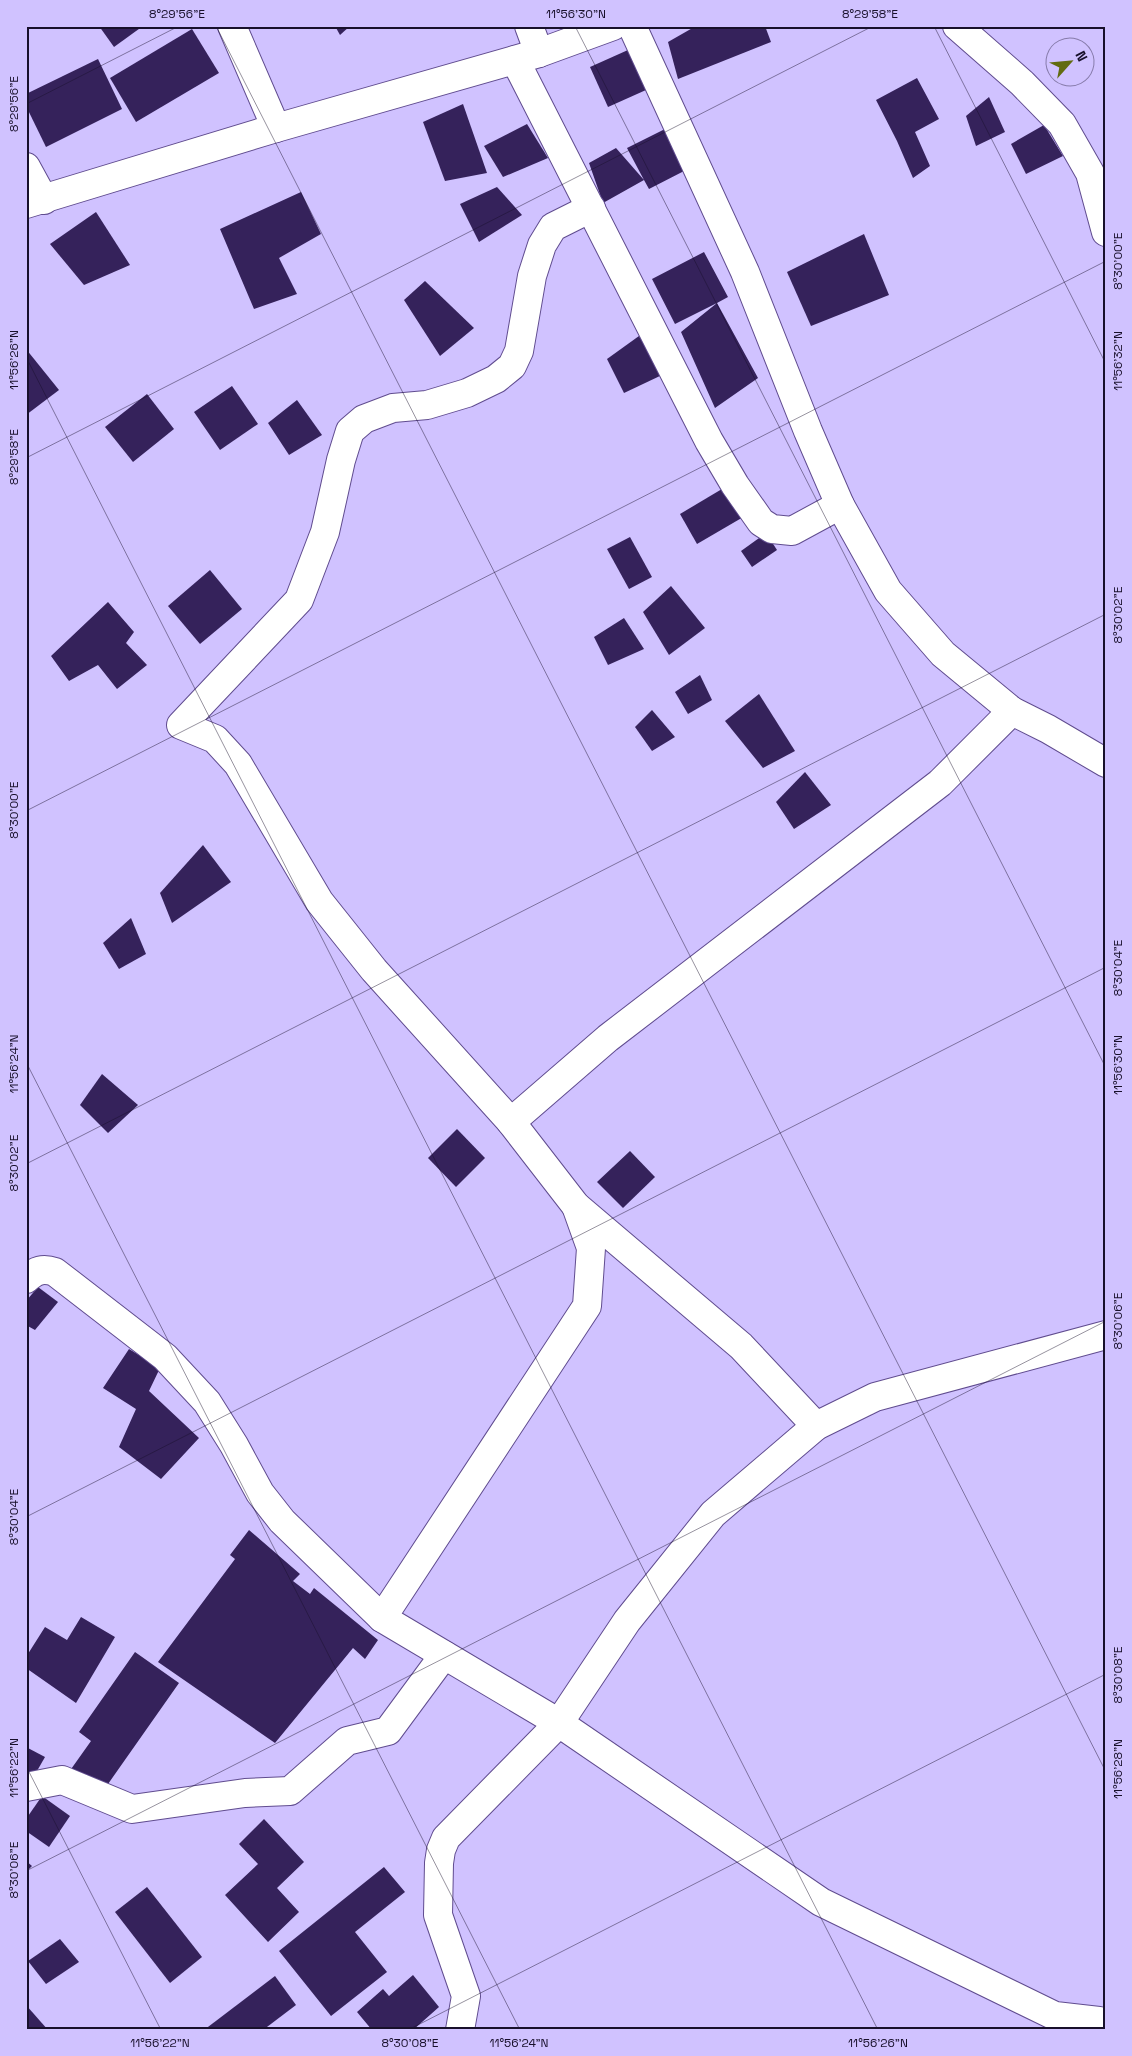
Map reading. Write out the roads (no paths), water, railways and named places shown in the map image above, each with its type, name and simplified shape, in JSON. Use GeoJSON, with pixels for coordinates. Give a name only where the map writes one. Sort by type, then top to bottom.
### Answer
{"type":"FeatureCollection","features":[{"type":"Feature","properties":{"kind":"street"},"geometry":{"type":"LineString","coordinates":[[232,26],[276,128]]}},
{"type":"Feature","properties":{"kind":"street"},"geometry":{"type":"LineString","coordinates":[[529,26],[527,56],[591,208],[709,441],[735,485],[761,522],[772,529],[792,531],[840,506]]}},
{"type":"Feature","properties":{"kind":"street"},"geometry":{"type":"LineString","coordinates":[[26,167],[35,202],[276,128],[527,56],[613,26]]}},
{"type":"Feature","properties":{"kind":"street"},"geometry":{"type":"LineString","coordinates":[[632,26],[745,272],[801,415],[840,506],[888,591],[943,654],[1012,711],[1048,729],[1106,763]]}},
{"type":"Feature","properties":{"kind":"street"},"geometry":{"type":"LineString","coordinates":[[957,26],[1022,83],[1062,124],[1090,173],[1106,232]]}},
{"type":"Feature","properties":{"kind":"street"},"geometry":{"type":"LineString","coordinates":[[591,208],[554,227],[542,246],[532,276],[519,351],[512,366],[496,378],[467,393],[427,405],[393,408],[364,419],[350,431],[341,460],[325,532],[299,600],[181,725],[215,739],[238,764],[319,901],[374,970],[511,1122],[576,1206],[741,1346],[816,1426]]}},
{"type":"Feature","properties":{"kind":"street"},"geometry":{"type":"LineString","coordinates":[[511,1122],[608,1038],[940,783],[1012,711]]}},
{"type":"Feature","properties":{"kind":"street"},"geometry":{"type":"LineString","coordinates":[[382,1618],[587,1306],[590,1248],[576,1206]]}},
{"type":"Feature","properties":{"kind":"street"},"geometry":{"type":"LineString","coordinates":[[26,1279],[33,1272],[45,1269],[55,1272],[165,1357],[207,1402],[234,1445],[260,1493],[282,1521],[382,1618],[559,1723],[821,1902],[1048,2023],[1104,2020]]}},
{"type":"Feature","properties":{"kind":"street"},"geometry":{"type":"LineString","coordinates":[[460,2030],[466,1996],[438,1916],[441,1850],[446,1838],[559,1723],[627,1621],[713,1514],[816,1426],[875,1397],[1106,1335]]}},
{"type":"Feature","properties":{"kind":"street"},"geometry":{"type":"LineString","coordinates":[[26,1788],[62,1780],[132,1809],[245,1793],[290,1791],[347,1741],[388,1731],[444,1655]]}}]}
